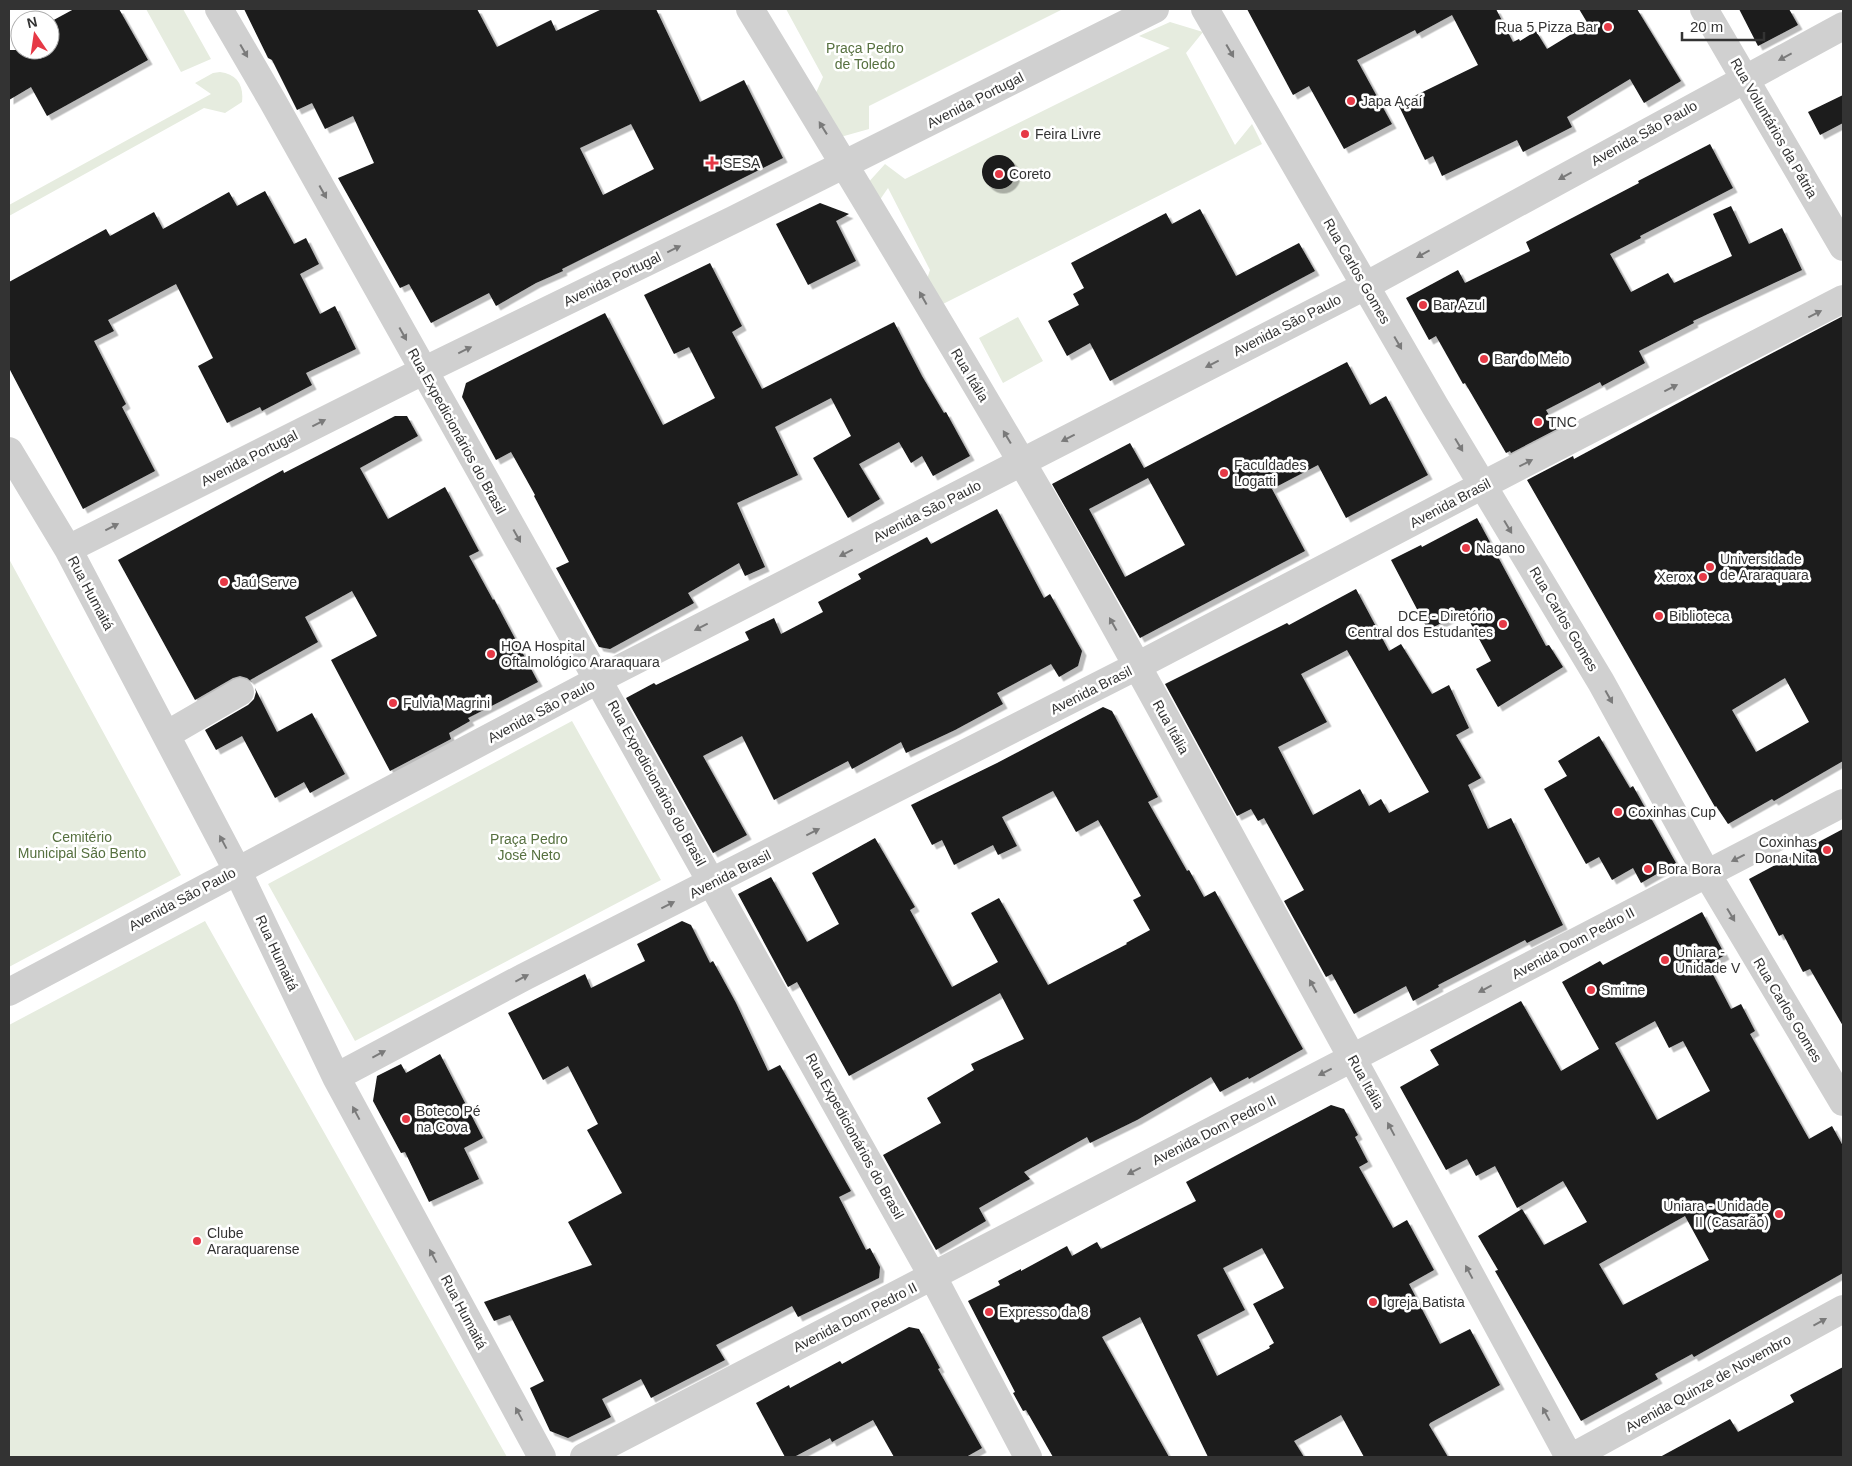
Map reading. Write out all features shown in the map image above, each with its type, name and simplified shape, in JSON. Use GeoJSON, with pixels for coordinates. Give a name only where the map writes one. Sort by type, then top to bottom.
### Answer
{"type":"FeatureCollection","features":[{"type":"Feature","properties":{"kind":"street","name":"Rua Expedicionários do Brasil"},"geometry":{"type":"LineString","coordinates":[[219,9],[599,680],[933,1276],[1028,1457]]}},
{"type":"Feature","properties":{"kind":"street","name":"Rua Itália"},"geometry":{"type":"LineString","coordinates":[[750,9],[846,164],[1022,462],[1137,666],[1571,1457]]}},
{"type":"Feature","properties":{"kind":"street","name":"Avenida Portugal"},"geometry":{"type":"LineString","coordinates":[[68,549],[423,370],[846,164],[1156,9]]}},
{"type":"Feature","properties":{"kind":"street","name":"Rua Carlos Gomes"},"geometry":{"type":"LineString","coordinates":[[1205,9],[1365,286],[1601,682],[1707,874],[1843,1102]]}},
{"type":"Feature","properties":{"kind":"street","name":"Rua Voluntários da Pátria"},"geometry":{"type":"LineString","coordinates":[[1704,9],[1843,248]]}},
{"type":"Feature","properties":{"kind":"street","name":"Avenida São Paulo"},"geometry":{"type":"LineString","coordinates":[[9,992],[599,680],[1365,286],[1843,26]]}},
{"type":"Feature","properties":{"kind":"street","name":"Avenida Brasil"},"geometry":{"type":"LineString","coordinates":[[336,1077],[524,977],[1137,666],[1843,299]]}},
{"type":"Feature","properties":{"kind":"street","name":"Rua Humaitá"},"geometry":{"type":"LineString","coordinates":[[9,451],[68,549],[237,870],[336,1077],[542,1457]]}},
{"type":"Feature","properties":{"kind":"street"},"geometry":{"type":"LineString","coordinates":[[166,735],[240,692]]}},
{"type":"Feature","properties":{"kind":"street","name":"Avenida Dom Pedro II"},"geometry":{"type":"LineString","coordinates":[[584,1457],[1843,803]]}},
{"type":"Feature","properties":{"kind":"street","name":"Avenida Quinze de Novembro"},"geometry":{"type":"LineString","coordinates":[[1571,1457],[1843,1309]]}},
{"type":"Feature","properties":{"kind":"green space"},"geometry":{"type":"Polygon","coordinates":[[[146,9],[183,9],[211,59],[181,72],[146,9]]]}},
{"type":"Feature","properties":{"kind":"green space","name":"Praça Pedro de Toledo"},"geometry":{"type":"Polygon","coordinates":[[[786,9],[1063,9],[869,106],[869,129],[837,138],[811,104],[823,77],[786,9]]]}},
{"type":"Feature","properties":{"kind":"green space"},"geometry":{"type":"Polygon","coordinates":[[[1170,22],[1203,32],[1186,53],[1235,145],[1252,124],[1262,144],[933,309],[923,291],[930,270],[888,188],[877,204],[866,185],[885,164],[905,179],[1170,48],[1139,36],[1170,22]]]}},
{"type":"Feature","properties":{"kind":"green space"},"geometry":{"type":"Polygon","coordinates":[[[220,72],[231,75],[238,81],[242,90],[242,102],[225,113],[204,108],[9,216],[9,205],[211,94],[195,83],[213,73],[220,72]]]}},
{"type":"Feature","properties":{"kind":"green space"},"geometry":{"type":"Polygon","coordinates":[[[1018,317],[1043,361],[1003,383],[979,338],[1018,317]]]}},
{"type":"Feature","properties":{"kind":"green space","name":"Cemitério Municipal São Bento"},"geometry":{"type":"Polygon","coordinates":[[[9,559],[181,875],[9,967],[9,559]]]}},
{"type":"Feature","properties":{"kind":"green space","name":"Praça Pedro José Neto"},"geometry":{"type":"Polygon","coordinates":[[[572,721],[661,880],[355,1041],[268,884],[572,721]]]}},
{"type":"Feature","properties":{"kind":"green space","name":"Clube Araraquarense"},"geometry":{"type":"Polygon","coordinates":[[[205,921],[507,1457],[9,1457],[9,1025],[205,921]]]}},
{"type":"Feature","properties":{"kind":"building"},"geometry":{"type":"Polygon","coordinates":[[[74,9],[119,9],[148,60],[47,116],[31,87],[9,100],[9,50],[10,60],[60,60],[60,17],[74,9]]]}},
{"type":"Feature","properties":{"kind":"building"},"geometry":{"type":"Polygon","coordinates":[[[244,9],[477,9],[497,47],[551,20],[556,31],[602,9],[656,9],[700,102],[744,80],[783,158],[562,269],[563,271],[536,283],[496,306],[489,293],[431,323],[409,284],[400,288],[338,178],[374,163],[353,116],[325,129],[312,103],[297,110],[272,60],[268,58],[244,9]],[[631,124],[580,148],[603,195],[654,169],[631,124]]]}},
{"type":"Feature","properties":{"kind":"building"},"geometry":{"type":"Polygon","coordinates":[[[1247,9],[1496,9],[1513,42],[1519,39],[1520,41],[1536,31],[1547,49],[1588,24],[1579,9],[1637,9],[1681,81],[1644,103],[1630,79],[1567,117],[1572,127],[1523,152],[1517,140],[1442,176],[1433,156],[1425,160],[1398,104],[1478,65],[1452,15],[1417,34],[1415,30],[1357,60],[1392,124],[1344,149],[1309,86],[1293,95],[1247,9]]]}},
{"type":"Feature","properties":{"kind":"building"},"geometry":{"type":"Polygon","coordinates":[[[1739,9],[1789,9],[1798,25],[1758,46],[1739,9]]]}},
{"type":"Feature","properties":{"kind":"building"},"geometry":{"type":"Polygon","coordinates":[[[1843,95],[1843,123],[1820,135],[1808,112],[1843,95]]]}},
{"type":"Feature","properties":{"kind":"building"},"geometry":{"type":"Polygon","coordinates":[[[1710,144],[1733,188],[1640,236],[1641,238],[1610,254],[1631,292],[1668,273],[1674,283],[1732,256],[1713,214],[1731,206],[1749,244],[1782,228],[1802,270],[1693,321],[1694,323],[1639,351],[1645,363],[1602,386],[1600,382],[1546,410],[1557,429],[1511,453],[1510,451],[1506,453],[1436,336],[1429,340],[1406,298],[1458,270],[1465,283],[1530,251],[1526,242],[1710,144]]]}},
{"type":"Feature","properties":{"kind":"building","name":"Coreto"},"geometry":{"type":"Polygon","coordinates":[[[999,155],[1011,160],[1016,172],[1011,184],[999,189],[987,184],[982,172],[987,160],[999,155]]]}},
{"type":"Feature","properties":{"kind":"building"},"geometry":{"type":"Polygon","coordinates":[[[265,191],[294,244],[306,238],[319,264],[300,274],[320,314],[335,306],[356,349],[306,373],[312,385],[262,411],[260,407],[227,423],[198,366],[213,358],[176,284],[108,320],[114,331],[94,341],[126,404],[122,407],[155,471],[83,509],[9,368],[9,282],[106,229],[110,236],[154,212],[163,229],[229,192],[237,206],[265,191]]]}},
{"type":"Feature","properties":{"kind":"building"},"geometry":{"type":"Polygon","coordinates":[[[820,203],[849,214],[836,221],[856,261],[808,285],[776,224],[820,203]]]}},
{"type":"Feature","properties":{"kind":"building"},"geometry":{"type":"Polygon","coordinates":[[[1200,209],[1236,276],[1299,243],[1315,271],[1110,381],[1090,343],[1067,356],[1048,321],[1079,305],[1073,294],[1084,288],[1071,263],[1166,213],[1172,224],[1200,209]]]}},
{"type":"Feature","properties":{"kind":"building"},"geometry":{"type":"Polygon","coordinates":[[[710,263],[742,326],[732,332],[762,389],[894,322],[922,376],[944,413],[946,412],[970,456],[933,476],[922,456],[911,463],[899,442],[859,464],[880,499],[848,518],[813,458],[851,436],[831,398],[775,427],[798,475],[737,503],[765,567],[745,576],[739,563],[688,593],[694,603],[610,649],[599,647],[556,568],[569,562],[511,452],[496,460],[462,397],[466,383],[605,313],[663,425],[715,398],[689,347],[674,354],[644,295],[710,263]]]}},
{"type":"Feature","properties":{"kind":"building","name":"Universidade de Araraquara"},"geometry":{"type":"Polygon","coordinates":[[[1843,316],[1843,761],[1774,801],[1772,799],[1728,824],[1715,807],[1527,480],[1573,456],[1574,459],[1843,316]],[[1785,678],[1732,710],[1756,752],[1809,722],[1785,678]]]}},
{"type":"Feature","properties":{"kind":"building"},"geometry":{"type":"Polygon","coordinates":[[[1347,362],[1370,405],[1386,396],[1428,475],[1346,518],[1318,465],[1272,489],[1305,551],[1140,638],[1052,484],[1130,443],[1144,468],[1347,362]],[[1148,478],[1089,509],[1125,577],[1185,545],[1148,478]]]}},
{"type":"Feature","properties":{"kind":"building"},"geometry":{"type":"Polygon","coordinates":[[[395,416],[407,416],[418,436],[360,468],[388,519],[445,487],[479,551],[469,556],[538,682],[468,718],[470,721],[449,733],[451,739],[390,771],[331,660],[377,636],[352,591],[305,617],[318,642],[250,680],[252,682],[240,676],[233,678],[195,700],[118,560],[283,470],[284,473],[395,416]]]}},
{"type":"Feature","properties":{"kind":"building"},"geometry":{"type":"Polygon","coordinates":[[[997,509],[1044,598],[1050,594],[1082,651],[1078,666],[1059,677],[1051,664],[997,693],[1003,704],[955,730],[906,753],[901,742],[852,769],[848,761],[774,800],[742,736],[703,756],[747,835],[713,853],[626,698],[654,683],[656,685],[749,640],[745,632],[774,618],[781,634],[823,612],[818,602],[861,579],[858,574],[927,537],[931,544],[997,509]]]}},
{"type":"Feature","properties":{"kind":"building"},"geometry":{"type":"Polygon","coordinates":[[[1477,518],[1546,646],[1549,645],[1563,667],[1498,707],[1476,669],[1491,661],[1464,611],[1428,630],[1391,560],[1421,545],[1422,547],[1477,518]]]}},
{"type":"Feature","properties":{"kind":"building"},"geometry":{"type":"Polygon","coordinates":[[[1356,589],[1389,651],[1401,644],[1432,694],[1449,685],[1469,728],[1456,735],[1481,778],[1468,785],[1488,829],[1511,818],[1563,925],[1527,943],[1525,940],[1438,985],[1439,987],[1413,1001],[1406,986],[1354,1014],[1332,974],[1326,977],[1284,901],[1304,890],[1264,818],[1258,821],[1251,809],[1237,816],[1165,684],[1287,623],[1289,625],[1356,589]],[[1347,650],[1301,674],[1327,722],[1278,747],[1313,815],[1360,789],[1369,806],[1381,799],[1389,813],[1429,792],[1347,650]]]}},
{"type":"Feature","properties":{"kind":"building"},"geometry":{"type":"Polygon","coordinates":[[[255,688],[277,732],[312,713],[345,774],[310,793],[304,782],[275,798],[242,736],[216,750],[205,730],[248,705],[254,699],[255,688]]]}},
{"type":"Feature","properties":{"kind":"building"},"geometry":{"type":"Polygon","coordinates":[[[1103,707],[1112,711],[1158,797],[1148,802],[1187,871],[1189,870],[1204,897],[1215,891],[1303,1049],[1249,1079],[1248,1077],[1220,1092],[1211,1077],[1137,1120],[1090,1143],[1087,1137],[1024,1172],[1030,1179],[979,1208],[986,1221],[936,1250],[883,1155],[941,1123],[927,1098],[974,1070],[971,1064],[1024,1039],[1000,993],[849,1076],[797,982],[788,987],[738,894],[771,877],[807,942],[839,924],[812,873],[875,838],[915,907],[910,910],[952,987],[998,962],[971,913],[999,898],[1048,985],[1150,930],[1133,900],[1141,896],[1098,820],[1076,832],[1053,791],[1002,817],[1017,846],[998,855],[993,845],[954,865],[942,840],[932,845],[911,805],[997,763],[1103,707]]]}},
{"type":"Feature","properties":{"kind":"building"},"geometry":{"type":"Polygon","coordinates":[[[1599,736],[1630,788],[1633,786],[1676,863],[1641,883],[1633,868],[1612,880],[1599,857],[1586,864],[1544,789],[1567,776],[1558,761],[1599,736]]]}},
{"type":"Feature","properties":{"kind":"building"},"geometry":{"type":"Polygon","coordinates":[[[1843,829],[1843,1026],[1810,969],[1803,972],[1783,934],[1779,936],[1749,879],[1843,829]]]}},
{"type":"Feature","properties":{"kind":"building"},"geometry":{"type":"Polygon","coordinates":[[[1702,912],[1725,955],[1708,965],[1731,1009],[1741,1004],[1755,1031],[1750,1034],[1809,1139],[1832,1126],[1843,1146],[1843,1273],[1694,1357],[1692,1354],[1655,1374],[1658,1379],[1581,1421],[1495,1271],[1498,1270],[1478,1236],[1522,1209],[1544,1245],[1587,1222],[1563,1181],[1517,1208],[1495,1166],[1476,1176],[1467,1159],[1446,1170],[1400,1087],[1439,1065],[1430,1050],[1521,1001],[1561,1071],[1599,1049],[1562,982],[1600,961],[1603,965],[1702,912]],[[1655,1021],[1615,1043],[1657,1120],[1710,1091],[1683,1041],[1669,1048],[1655,1021]],[[1685,1216],[1599,1264],[1623,1305],[1709,1260],[1685,1216]]]}},
{"type":"Feature","properties":{"kind":"building"},"geometry":{"type":"Polygon","coordinates":[[[682,921],[691,925],[710,963],[713,961],[736,1003],[768,1071],[780,1065],[851,1191],[839,1197],[866,1250],[870,1248],[880,1267],[879,1278],[798,1317],[792,1306],[716,1345],[725,1360],[651,1398],[641,1379],[602,1399],[611,1417],[568,1438],[550,1431],[530,1388],[544,1381],[510,1315],[494,1321],[484,1302],[592,1265],[568,1222],[622,1193],[587,1130],[598,1124],[568,1066],[543,1080],[508,1013],[585,974],[591,988],[645,961],[637,944],[682,921]]]}},
{"type":"Feature","properties":{"kind":"building"},"geometry":{"type":"Polygon","coordinates":[[[440,1054],[483,1138],[464,1148],[479,1179],[429,1202],[405,1152],[401,1153],[373,1101],[377,1076],[401,1064],[406,1073],[440,1054]]]}},
{"type":"Feature","properties":{"kind":"building"},"geometry":{"type":"Polygon","coordinates":[[[1331,1105],[1344,1109],[1358,1135],[1355,1137],[1368,1162],[1359,1167],[1393,1228],[1407,1220],[1434,1270],[1409,1284],[1440,1344],[1470,1329],[1500,1385],[1430,1423],[1429,1425],[1448,1457],[1364,1457],[1341,1415],[1294,1441],[1304,1457],[1208,1457],[1140,1317],[1102,1337],[1169,1457],[1053,1457],[1026,1410],[1023,1411],[1013,1393],[1015,1392],[968,1301],[1000,1285],[998,1281],[1067,1246],[1072,1256],[1097,1242],[1101,1249],[1196,1201],[1186,1182],[1331,1105]],[[1262,1248],[1223,1268],[1245,1310],[1197,1335],[1217,1376],[1270,1348],[1269,1346],[1274,1343],[1253,1304],[1284,1288],[1262,1248]]]}},
{"type":"Feature","properties":{"kind":"building"},"geometry":{"type":"Polygon","coordinates":[[[909,1327],[919,1329],[940,1368],[938,1369],[982,1448],[966,1457],[894,1457],[873,1420],[832,1442],[830,1438],[794,1457],[785,1457],[756,1403],[789,1385],[790,1388],[840,1361],[842,1364],[909,1327]]]}},
{"type":"Feature","properties":{"kind":"building"},"geometry":{"type":"Polygon","coordinates":[[[1843,1367],[1843,1457],[1660,1457],[1730,1419],[1738,1432],[1794,1402],[1790,1395],[1843,1367]]]}},
{"type":"Feature","properties":{"kind":"place","name":"Rua 5 Pizza Bar"},"geometry":{"type":"Point","coordinates":[1608,27]}},
{"type":"Feature","properties":{"kind":"place","name":"Japa Açaí"},"geometry":{"type":"Point","coordinates":[1351,101]}},
{"type":"Feature","properties":{"kind":"place","name":"Feira Livre"},"geometry":{"type":"Point","coordinates":[1025,134]}},
{"type":"Feature","properties":{"kind":"place","name":"SESA"},"geometry":{"type":"Point","coordinates":[712,163]}},
{"type":"Feature","properties":{"kind":"place","name":"Coreto"},"geometry":{"type":"Point","coordinates":[999,174]}},
{"type":"Feature","properties":{"kind":"place","name":"Bar Azul"},"geometry":{"type":"Point","coordinates":[1423,305]}},
{"type":"Feature","properties":{"kind":"place","name":"Bar do Meio"},"geometry":{"type":"Point","coordinates":[1484,359]}},
{"type":"Feature","properties":{"kind":"place","name":"TNC"},"geometry":{"type":"Point","coordinates":[1538,422]}},
{"type":"Feature","properties":{"kind":"place","name":"Faculdades Logatti"},"geometry":{"type":"Point","coordinates":[1224,473]}},
{"type":"Feature","properties":{"kind":"place","name":"Nagano"},"geometry":{"type":"Point","coordinates":[1466,548]}},
{"type":"Feature","properties":{"kind":"place","name":"Universidade de Araraquara"},"geometry":{"type":"Point","coordinates":[1710,567]}},
{"type":"Feature","properties":{"kind":"place","name":"Xerox"},"geometry":{"type":"Point","coordinates":[1703,577]}},
{"type":"Feature","properties":{"kind":"place","name":"Jaú Serve"},"geometry":{"type":"Point","coordinates":[224,582]}},
{"type":"Feature","properties":{"kind":"place","name":"Biblioteca"},"geometry":{"type":"Point","coordinates":[1659,616]}},
{"type":"Feature","properties":{"kind":"place","name":"DCE - Diretório Central dos Estudantes"},"geometry":{"type":"Point","coordinates":[1503,624]}},
{"type":"Feature","properties":{"kind":"place","name":"HOA Hospital Oftalmológico Araraquara"},"geometry":{"type":"Point","coordinates":[491,654]}},
{"type":"Feature","properties":{"kind":"place","name":"Fulvia Magrini"},"geometry":{"type":"Point","coordinates":[393,703]}},
{"type":"Feature","properties":{"kind":"place","name":"Coxinhas Cup"},"geometry":{"type":"Point","coordinates":[1618,812]}},
{"type":"Feature","properties":{"kind":"place","name":"Coxinhas Dona Nita"},"geometry":{"type":"Point","coordinates":[1827,850]}},
{"type":"Feature","properties":{"kind":"place","name":"Bora Bora"},"geometry":{"type":"Point","coordinates":[1648,869]}},
{"type":"Feature","properties":{"kind":"place","name":"Uniara - Unidade V"},"geometry":{"type":"Point","coordinates":[1665,960]}},
{"type":"Feature","properties":{"kind":"place","name":"Smirne"},"geometry":{"type":"Point","coordinates":[1591,990]}},
{"type":"Feature","properties":{"kind":"place","name":"Boteco Pé na Cova"},"geometry":{"type":"Point","coordinates":[406,1119]}},
{"type":"Feature","properties":{"kind":"place","name":"Uniara - Unidade II (Casarão)"},"geometry":{"type":"Point","coordinates":[1779,1214]}},
{"type":"Feature","properties":{"kind":"place","name":"Clube Araraquarense"},"geometry":{"type":"Point","coordinates":[197,1241]}},
{"type":"Feature","properties":{"kind":"place","name":"Igreja Batista"},"geometry":{"type":"Point","coordinates":[1373,1302]}},
{"type":"Feature","properties":{"kind":"place","name":"Expresso da 8"},"geometry":{"type":"Point","coordinates":[989,1312]}}]}
